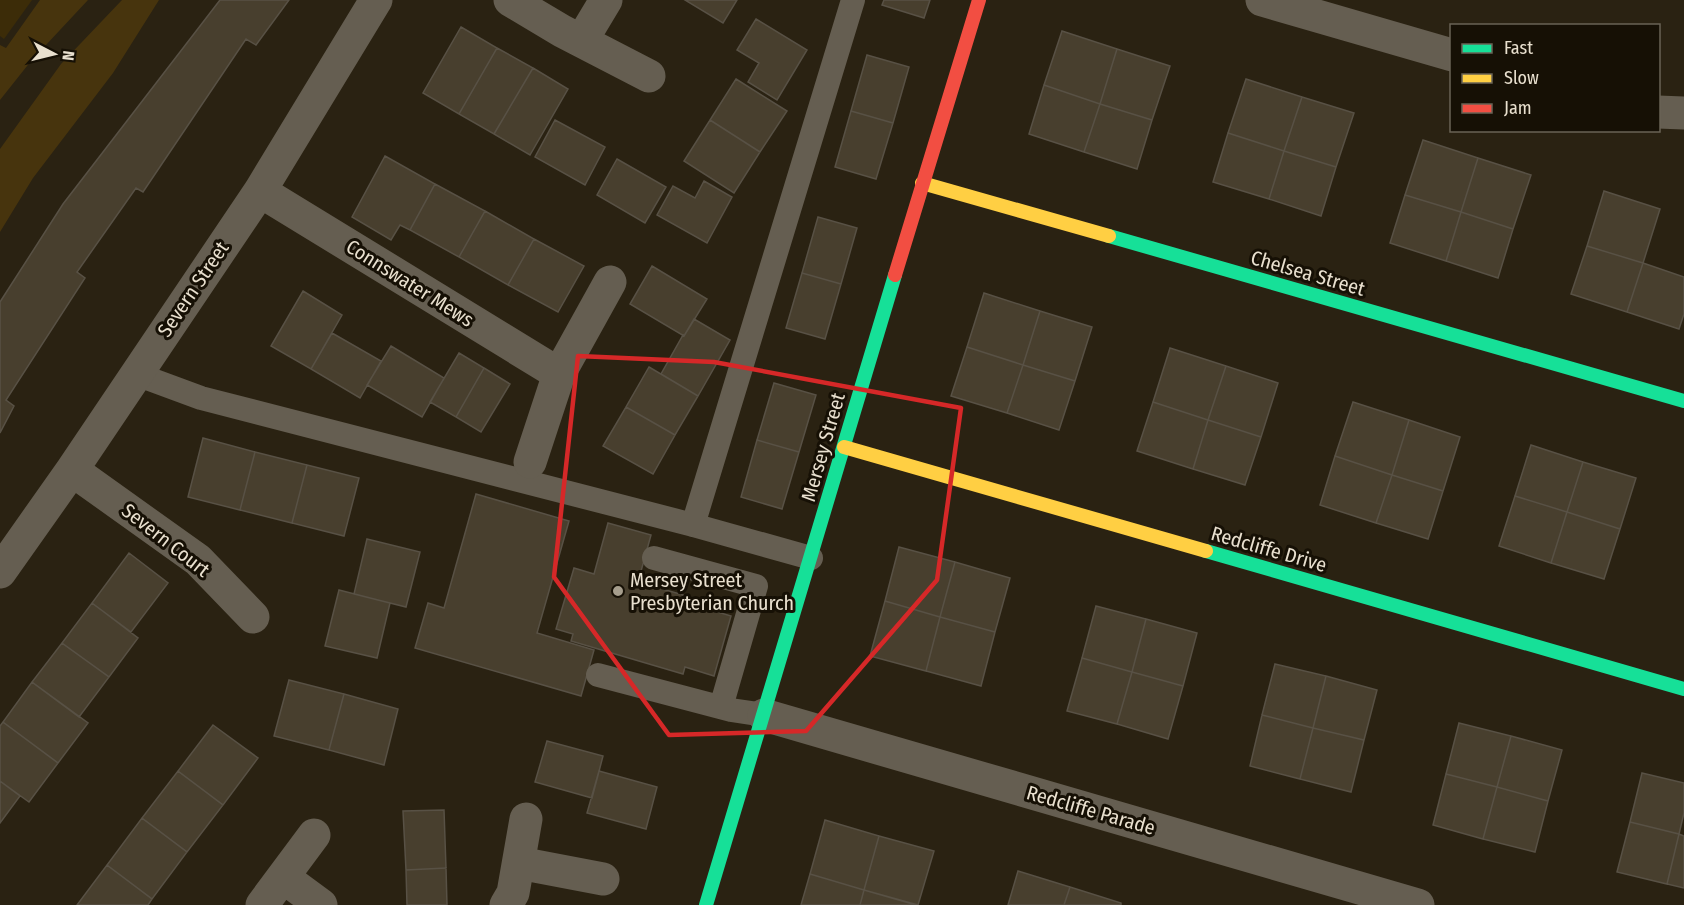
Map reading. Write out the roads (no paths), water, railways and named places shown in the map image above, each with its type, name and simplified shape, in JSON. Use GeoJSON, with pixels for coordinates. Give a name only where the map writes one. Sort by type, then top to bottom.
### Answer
{"type":"FeatureCollection","features":[{"type":"Feature","properties":{"kind":"street","name":"Severn Street"},"geometry":{"type":"LineString","coordinates":[[0,572],[72,470],[260,191],[376,0]]}},
{"type":"Feature","properties":{"kind":"street"},"geometry":{"type":"LineString","coordinates":[[510,0],[650,76]]}},
{"type":"Feature","properties":{"kind":"street"},"geometry":{"type":"LineString","coordinates":[[582,40],[606,0]]}},
{"type":"Feature","properties":{"kind":"street","name":"Mersey Street"},"geometry":{"type":"LineString","coordinates":[[706,905],[979,0]]}},
{"type":"Feature","properties":{"kind":"street"},"geometry":{"type":"LineString","coordinates":[[1262,0],[1450,54]]}},
{"type":"Feature","properties":{"kind":"street"},"geometry":{"type":"LineString","coordinates":[[1660,112],[1684,113]]}},
{"type":"Feature","properties":{"kind":"street","name":"Chelsea Street"},"geometry":{"type":"LineString","coordinates":[[922,183],[1684,401]]}},
{"type":"Feature","properties":{"kind":"street","name":"Connswater Mews"},"geometry":{"type":"LineString","coordinates":[[260,191],[559,374]]}},
{"type":"Feature","properties":{"kind":"street"},"geometry":{"type":"LineString","coordinates":[[527,471],[559,374],[610,282]]}},
{"type":"Feature","properties":{"kind":"street","name":"Redcliffe Drive"},"geometry":{"type":"LineString","coordinates":[[843,447],[1684,688]]}},
{"type":"Feature","properties":{"kind":"street","name":"Severn Court"},"geometry":{"type":"LineString","coordinates":[[72,470],[198,560],[253,617]]}},
{"type":"Feature","properties":{"kind":"street","name":"Redcliffe Parade"},"geometry":{"type":"LineString","coordinates":[[764,715],[1418,905]]}},
{"type":"Feature","properties":{"kind":"street"},"geometry":{"type":"LineString","coordinates":[[506,905],[513,893],[526,819]]}},
{"type":"Feature","properties":{"kind":"street"},"geometry":{"type":"LineString","coordinates":[[261,905],[314,835]]}},
{"type":"Feature","properties":{"kind":"street"},"geometry":{"type":"LineString","coordinates":[[519,863],[603,879]]}},
{"type":"Feature","properties":{"kind":"street"},"geometry":{"type":"LineString","coordinates":[[283,877],[321,905]]}},
{"type":"Feature","properties":{"kind":"lane"},"geometry":{"type":"LineString","coordinates":[[693,525],[854,0]]}},
{"type":"Feature","properties":{"kind":"lane"},"geometry":{"type":"LineString","coordinates":[[136,374],[201,398],[527,471],[693,525],[811,558]]}},
{"type":"Feature","properties":{"kind":"lane"},"geometry":{"type":"LineString","coordinates":[[654,558],[756,586],[721,707]]}},
{"type":"Feature","properties":{"kind":"lane"},"geometry":{"type":"LineString","coordinates":[[598,675],[721,707],[764,715]]}},
{"type":"Feature","properties":{"kind":"place","name":"Mersey Street Presbyterian Church"},"geometry":{"type":"Point","coordinates":[618,591]}}]}
